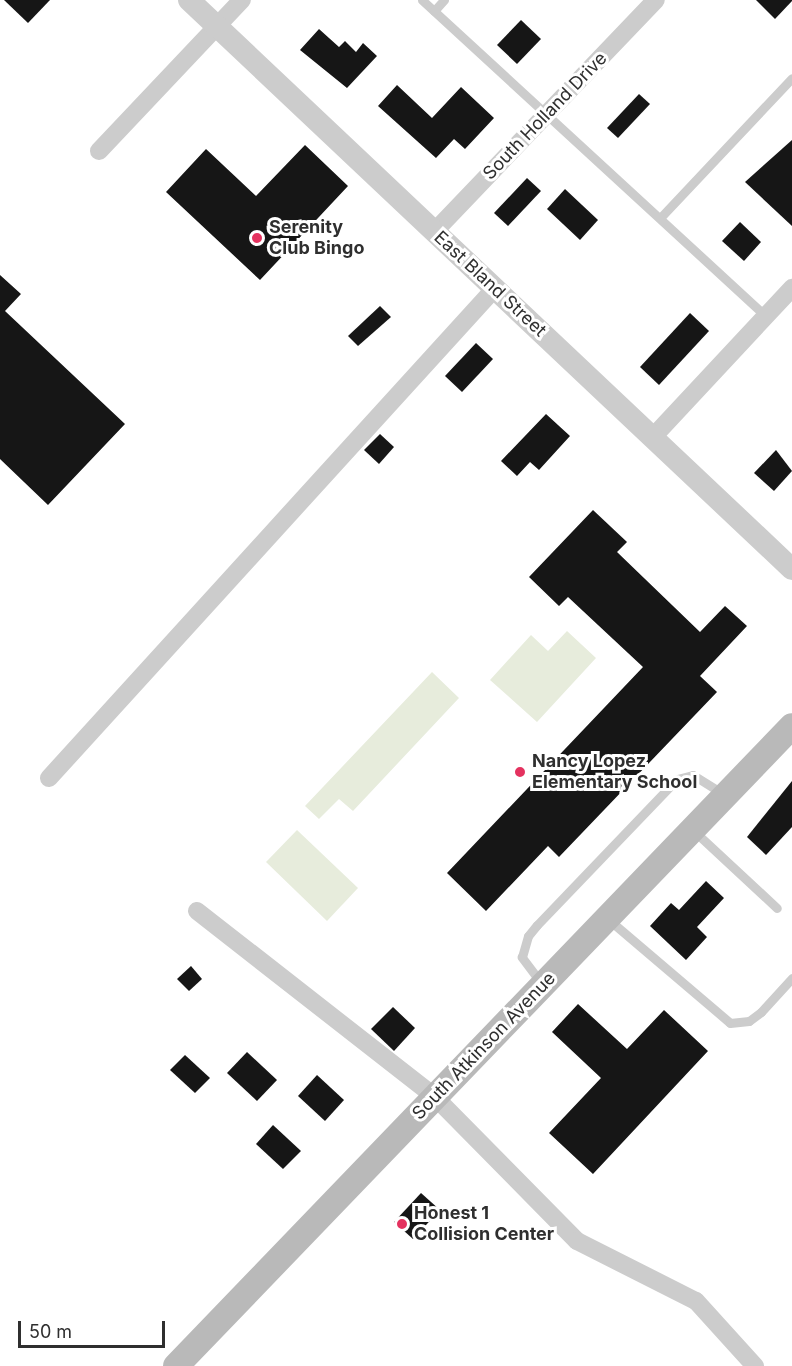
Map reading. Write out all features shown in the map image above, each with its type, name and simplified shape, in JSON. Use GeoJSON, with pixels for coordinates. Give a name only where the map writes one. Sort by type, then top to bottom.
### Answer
{"type":"FeatureCollection","features":[{"type":"Feature","properties":{"kind":"main road","name":"South Atkinson Avenue"},"geometry":{"type":"LineString","coordinates":[[176,1366],[792,726]]}},
{"type":"Feature","properties":{"kind":"street","name":"East Bland Street"},"geometry":{"type":"LineString","coordinates":[[189,0],[792,569]]}},
{"type":"Feature","properties":{"kind":"street"},"geometry":{"type":"LineString","coordinates":[[99,151],[242,0]]}},
{"type":"Feature","properties":{"kind":"street","name":"South Holland Drive"},"geometry":{"type":"LineString","coordinates":[[435,232],[656,0]]}},
{"type":"Feature","properties":{"kind":"street"},"geometry":{"type":"LineString","coordinates":[[49,778],[495,288]]}},
{"type":"Feature","properties":{"kind":"street"},"geometry":{"type":"LineString","coordinates":[[653,437],[792,288]]}},
{"type":"Feature","properties":{"kind":"street"},"geometry":{"type":"LineString","coordinates":[[197,911],[435,1097],[577,1241],[696,1301],[755,1366]]}},
{"type":"Feature","properties":{"kind":"lane"},"geometry":{"type":"LineString","coordinates":[[422,0],[766,316]]}},
{"type":"Feature","properties":{"kind":"lane"},"geometry":{"type":"LineString","coordinates":[[434,11],[444,0]]}},
{"type":"Feature","properties":{"kind":"lane"},"geometry":{"type":"LineString","coordinates":[[660,218],[792,78]]}},
{"type":"Feature","properties":{"kind":"lane"},"geometry":{"type":"LineString","coordinates":[[543,985],[522,957],[528,936],[638,820],[684,776],[711,783],[725,795]]}},
{"type":"Feature","properties":{"kind":"lane"},"geometry":{"type":"LineString","coordinates":[[692,829],[777,908]]}},
{"type":"Feature","properties":{"kind":"lane"},"geometry":{"type":"LineString","coordinates":[[607,918],[730,1023],[749,1021],[761,1012],[792,978]]}},
{"type":"Feature","properties":{"kind":"green space"},"geometry":{"type":"Polygon","coordinates":[[[567,631],[596,658],[537,722],[490,680],[531,635],[548,651],[567,631]]]}},
{"type":"Feature","properties":{"kind":"green space"},"geometry":{"type":"Polygon","coordinates":[[[432,672],[459,698],[353,811],[339,799],[319,819],[305,806],[432,672]]]}},
{"type":"Feature","properties":{"kind":"green space"},"geometry":{"type":"Polygon","coordinates":[[[297,830],[358,888],[327,921],[266,862],[297,830]]]}},
{"type":"Feature","properties":{"kind":"building"},"geometry":{"type":"Polygon","coordinates":[[[4,0],[50,0],[28,23],[4,0]]]}},
{"type":"Feature","properties":{"kind":"building"},"geometry":{"type":"Polygon","coordinates":[[[756,0],[792,0],[792,1],[775,19],[756,0]]]}},
{"type":"Feature","properties":{"kind":"building"},"geometry":{"type":"Polygon","coordinates":[[[521,20],[541,39],[517,64],[497,45],[521,20]]]}},
{"type":"Feature","properties":{"kind":"building"},"geometry":{"type":"Polygon","coordinates":[[[319,29],[339,47],[345,41],[356,52],[363,43],[377,56],[347,88],[300,50],[319,29]]]}},
{"type":"Feature","properties":{"kind":"building"},"geometry":{"type":"Polygon","coordinates":[[[397,85],[432,118],[461,87],[494,118],[465,149],[454,139],[436,158],[378,106],[397,85]]]}},
{"type":"Feature","properties":{"kind":"building"},"geometry":{"type":"Polygon","coordinates":[[[639,94],[650,104],[618,138],[607,128],[639,94]]]}},
{"type":"Feature","properties":{"kind":"building"},"geometry":{"type":"Polygon","coordinates":[[[792,140],[792,226],[745,182],[792,140]]]}},
{"type":"Feature","properties":{"kind":"building","name":"Serenity Club Bingo"},"geometry":{"type":"Polygon","coordinates":[[[305,145],[348,186],[260,280],[166,192],[206,149],[256,196],[305,145]]]}},
{"type":"Feature","properties":{"kind":"building"},"geometry":{"type":"Polygon","coordinates":[[[527,178],[541,191],[508,226],[494,213],[527,178]]]}},
{"type":"Feature","properties":{"kind":"building"},"geometry":{"type":"Polygon","coordinates":[[[565,189],[598,220],[580,240],[547,209],[565,189]]]}},
{"type":"Feature","properties":{"kind":"building"},"geometry":{"type":"Polygon","coordinates":[[[740,222],[761,242],[744,261],[722,241],[740,222]]]}},
{"type":"Feature","properties":{"kind":"building"},"geometry":{"type":"Polygon","coordinates":[[[0,275],[21,294],[5,311],[125,424],[48,505],[0,459],[0,275]]]}},
{"type":"Feature","properties":{"kind":"building"},"geometry":{"type":"Polygon","coordinates":[[[380,306],[391,317],[358,346],[348,336],[380,306]]]}},
{"type":"Feature","properties":{"kind":"building"},"geometry":{"type":"Polygon","coordinates":[[[690,313],[709,331],[659,385],[640,367],[690,313]]]}},
{"type":"Feature","properties":{"kind":"building"},"geometry":{"type":"Polygon","coordinates":[[[476,343],[493,359],[462,392],[445,376],[476,343]]]}},
{"type":"Feature","properties":{"kind":"building"},"geometry":{"type":"Polygon","coordinates":[[[546,414],[570,436],[539,470],[530,462],[517,476],[501,461],[546,414]]]}},
{"type":"Feature","properties":{"kind":"building"},"geometry":{"type":"Polygon","coordinates":[[[380,434],[394,447],[379,464],[364,450],[380,434]]]}},
{"type":"Feature","properties":{"kind":"building"},"geometry":{"type":"Polygon","coordinates":[[[776,450],[792,471],[774,491],[754,473],[776,450]]]}},
{"type":"Feature","properties":{"kind":"building"},"geometry":{"type":"Polygon","coordinates":[[[593,510],[627,542],[617,552],[700,632],[725,606],[747,626],[700,676],[717,692],[559,857],[548,846],[486,911],[447,873],[643,667],[568,597],[559,606],[529,577],[593,510]]]}},
{"type":"Feature","properties":{"kind":"building"},"geometry":{"type":"Polygon","coordinates":[[[792,781],[792,827],[766,855],[747,837],[792,781]]]}},
{"type":"Feature","properties":{"kind":"building"},"geometry":{"type":"Polygon","coordinates":[[[706,881],[724,898],[697,927],[707,937],[686,960],[650,926],[671,903],[679,910],[706,881]]]}},
{"type":"Feature","properties":{"kind":"building"},"geometry":{"type":"Polygon","coordinates":[[[191,966],[202,979],[189,991],[177,979],[191,966]]]}},
{"type":"Feature","properties":{"kind":"building"},"geometry":{"type":"Polygon","coordinates":[[[578,1004],[627,1049],[664,1010],[708,1051],[593,1174],[549,1133],[601,1078],[552,1032],[578,1004]]]}},
{"type":"Feature","properties":{"kind":"building"},"geometry":{"type":"Polygon","coordinates":[[[393,1007],[415,1028],[394,1051],[371,1029],[393,1007]]]}},
{"type":"Feature","properties":{"kind":"building"},"geometry":{"type":"Polygon","coordinates":[[[247,1052],[277,1080],[257,1101],[227,1073],[247,1052]]]}},
{"type":"Feature","properties":{"kind":"building"},"geometry":{"type":"Polygon","coordinates":[[[185,1055],[210,1078],[195,1093],[170,1070],[185,1055]]]}},
{"type":"Feature","properties":{"kind":"building"},"geometry":{"type":"Polygon","coordinates":[[[317,1075],[344,1100],[325,1121],[298,1096],[317,1075]]]}},
{"type":"Feature","properties":{"kind":"building"},"geometry":{"type":"Polygon","coordinates":[[[273,1125],[301,1151],[283,1169],[256,1144],[273,1125]]]}},
{"type":"Feature","properties":{"kind":"building"},"geometry":{"type":"Polygon","coordinates":[[[421,1193],[440,1210],[413,1239],[394,1222],[421,1193]]]}},
{"type":"Feature","properties":{"kind":"place","name":"Serenity Club Bingo"},"geometry":{"type":"Point","coordinates":[257,238]}},
{"type":"Feature","properties":{"kind":"place","name":"Nancy Lopez Elementary School"},"geometry":{"type":"Point","coordinates":[520,772]}},
{"type":"Feature","properties":{"kind":"place","name":"Honest 1 Collision Center"},"geometry":{"type":"Point","coordinates":[402,1224]}}]}
